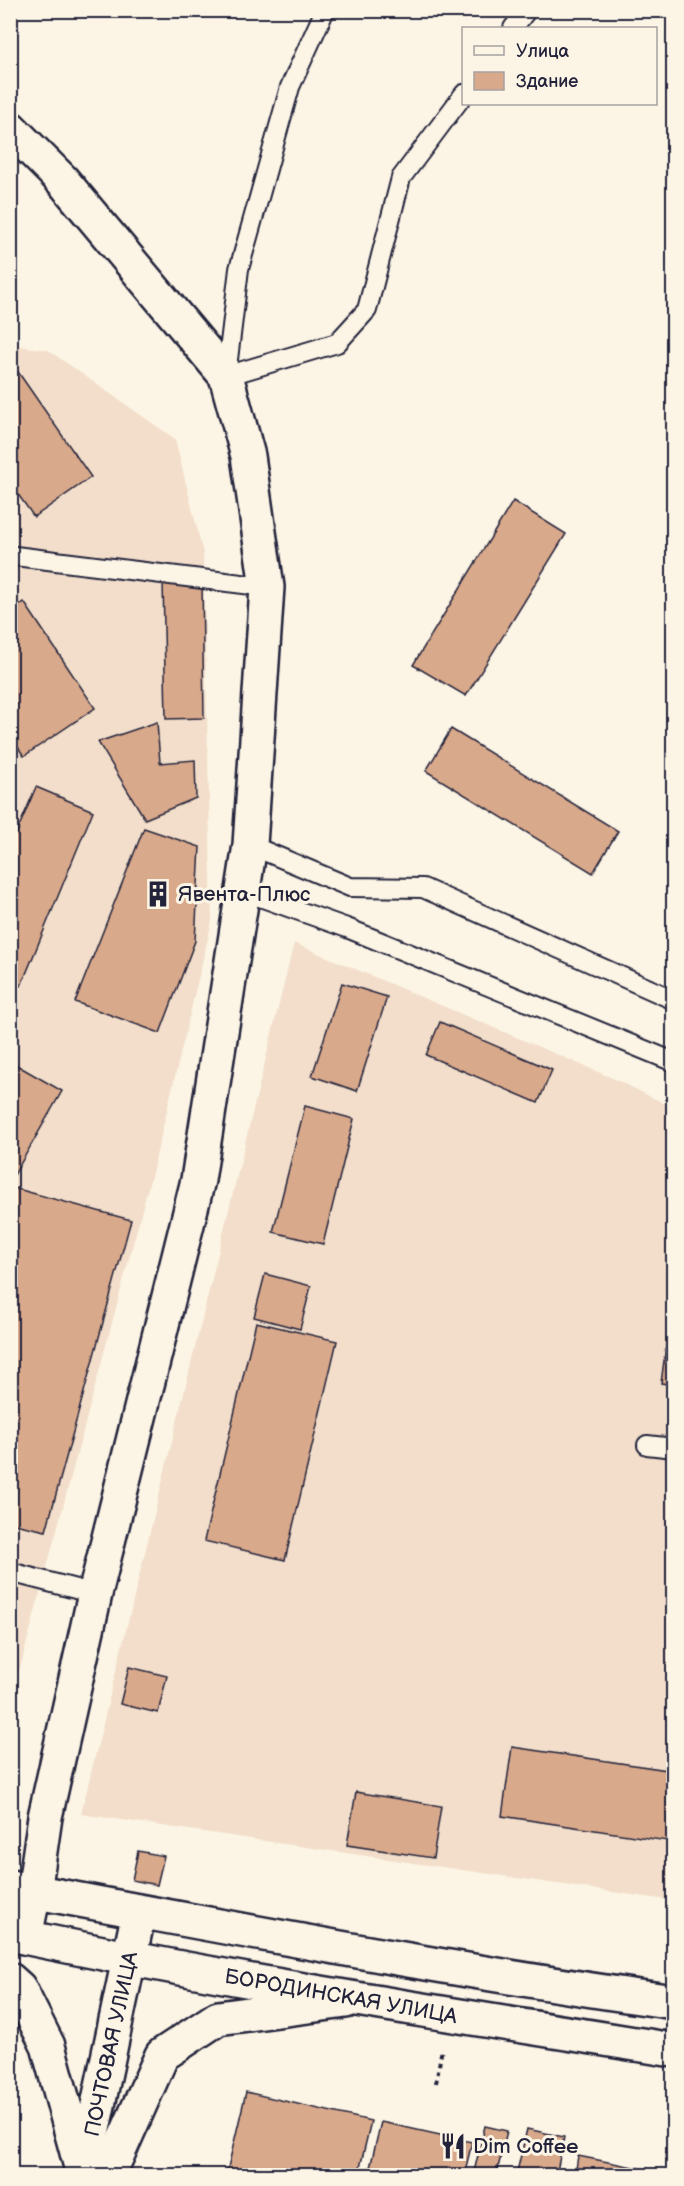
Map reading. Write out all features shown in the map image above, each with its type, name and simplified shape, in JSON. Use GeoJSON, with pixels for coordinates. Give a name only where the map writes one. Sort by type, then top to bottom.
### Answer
{"type":"FeatureCollection","features":[{"type":"Feature","properties":{"kind":"street"},"geometry":{"type":"LineString","coordinates":[[10,129],[63,181],[226,376],[248,456],[267,587],[250,845],[198,1180],[95,1594],[45,1817],[22,1890],[18,1935]]}},
{"type":"Feature","properties":{"kind":"street"},"geometry":{"type":"LineString","coordinates":[[22,1890],[597,1991],[674,2002]]}},
{"type":"Feature","properties":{"kind":"street","name":"ПОЧТОВАЯ УЛИЦА"},"geometry":{"type":"LineString","coordinates":[[91,2175],[139,1912]]}},
{"type":"Feature","properties":{"kind":"street","name":"БОРОДИНСКАЯ УЛИЦА"},"geometry":{"type":"LineString","coordinates":[[18,1935],[129,1959],[357,2000],[674,2050]]}},
{"type":"Feature","properties":{"kind":"street"},"geometry":{"type":"LineString","coordinates":[[10,1980],[20,1988],[48,2046],[91,2175]]}},
{"type":"Feature","properties":{"kind":"street"},"geometry":{"type":"LineString","coordinates":[[91,2175],[162,2055],[218,2018],[357,2000]]}},
{"type":"Feature","properties":{"kind":"lane"},"geometry":{"type":"LineString","coordinates":[[325,10],[290,87],[239,269],[226,376],[337,343],[367,310],[401,177],[462,97]]}},
{"type":"Feature","properties":{"kind":"lane"},"geometry":{"type":"LineString","coordinates":[[514,27],[527,10]]}},
{"type":"Feature","properties":{"kind":"lane"},"geometry":{"type":"LineString","coordinates":[[10,559],[15,556],[267,587]]}},
{"type":"Feature","properties":{"kind":"lane"},"geometry":{"type":"LineString","coordinates":[[250,845],[350,886],[423,888],[674,1000]]}},
{"type":"Feature","properties":{"kind":"lane"},"geometry":{"type":"LineString","coordinates":[[243,891],[347,928],[674,1062]]}},
{"type":"Feature","properties":{"kind":"lane"},"geometry":{"type":"LineString","coordinates":[[647,1445],[674,1448]]}},
{"type":"Feature","properties":{"kind":"lane"},"geometry":{"type":"LineString","coordinates":[[10,1572],[95,1594]]}},
{"type":"Feature","properties":{"kind":"shaded area"},"geometry":{"type":"Polygon","coordinates":[[[11,345],[48,350],[175,439],[203,553],[212,921],[154,1165],[11,1702],[11,345]]]}},
{"type":"Feature","properties":{"kind":"shaded area"},"geometry":{"type":"Polygon","coordinates":[[[294,943],[617,1080],[673,1108],[673,1901],[81,1814],[294,943]]]}},
{"type":"Feature","properties":{"kind":"building"},"geometry":{"type":"Polygon","coordinates":[[[16,369],[91,477],[34,517],[10,483],[10,373],[16,369]]]}},
{"type":"Feature","properties":{"kind":"building"},"geometry":{"type":"Polygon","coordinates":[[[513,501],[566,534],[466,696],[413,665],[513,501]]]}},
{"type":"Feature","properties":{"kind":"building"},"geometry":{"type":"Polygon","coordinates":[[[163,582],[202,582],[204,718],[166,719],[163,582]]]}},
{"type":"Feature","properties":{"kind":"building"},"geometry":{"type":"Polygon","coordinates":[[[24,602],[95,708],[24,756],[10,736],[10,611],[24,602]]]}},
{"type":"Feature","properties":{"kind":"building"},"geometry":{"type":"Polygon","coordinates":[[[157,722],[160,763],[195,760],[196,798],[145,819],[98,742],[157,722]]]}},
{"type":"Feature","properties":{"kind":"building"},"geometry":{"type":"Polygon","coordinates":[[[451,729],[618,831],[593,873],[426,771],[451,729]]]}},
{"type":"Feature","properties":{"kind":"building"},"geometry":{"type":"Polygon","coordinates":[[[36,787],[93,811],[21,986],[10,982],[10,848],[36,787]]]}},
{"type":"Feature","properties":{"kind":"building","name":"Явента-Плюс"},"geometry":{"type":"Polygon","coordinates":[[[144,828],[200,847],[195,941],[160,1033],[75,1002],[144,828]]]}},
{"type":"Feature","properties":{"kind":"building"},"geometry":{"type":"Polygon","coordinates":[[[342,983],[387,997],[357,1091],[312,1076],[342,983]]]}},
{"type":"Feature","properties":{"kind":"building"},"geometry":{"type":"Polygon","coordinates":[[[440,1022],[552,1070],[538,1103],[426,1055],[440,1022]]]}},
{"type":"Feature","properties":{"kind":"building"},"geometry":{"type":"Polygon","coordinates":[[[13,1063],[62,1091],[14,1175],[10,1173],[10,1067],[13,1063]]]}},
{"type":"Feature","properties":{"kind":"building"},"geometry":{"type":"Polygon","coordinates":[[[305,1106],[354,1119],[323,1244],[273,1232],[305,1106]]]}},
{"type":"Feature","properties":{"kind":"building"},"geometry":{"type":"Polygon","coordinates":[[[10,1187],[131,1220],[46,1531],[10,1523],[10,1187]]]}},
{"type":"Feature","properties":{"kind":"building"},"geometry":{"type":"Polygon","coordinates":[[[265,1274],[311,1286],[300,1329],[254,1317],[265,1274]]]}},
{"type":"Feature","properties":{"kind":"building"},"geometry":{"type":"Polygon","coordinates":[[[674,1286],[674,1385],[661,1383],[674,1286]]]}},
{"type":"Feature","properties":{"kind":"building"},"geometry":{"type":"Polygon","coordinates":[[[256,1322],[337,1341],[285,1560],[204,1541],[256,1322]]]}},
{"type":"Feature","properties":{"kind":"building"},"geometry":{"type":"Polygon","coordinates":[[[129,1667],[167,1676],[158,1713],[120,1704],[129,1667]]]}},
{"type":"Feature","properties":{"kind":"building"},"geometry":{"type":"Polygon","coordinates":[[[512,1747],[674,1771],[674,1842],[502,1816],[512,1747]]]}},
{"type":"Feature","properties":{"kind":"building"},"geometry":{"type":"Polygon","coordinates":[[[356,1792],[441,1806],[433,1858],[347,1845],[356,1792]]]}},
{"type":"Feature","properties":{"kind":"building"},"geometry":{"type":"Polygon","coordinates":[[[138,1851],[164,1856],[157,1885],[132,1880],[138,1851]]]}},
{"type":"Feature","properties":{"kind":"building"},"geometry":{"type":"Polygon","coordinates":[[[246,2092],[371,2121],[358,2176],[226,2176],[246,2092]]]}},
{"type":"Feature","properties":{"kind":"building"},"geometry":{"type":"Polygon","coordinates":[[[381,2122],[472,2142],[464,2176],[368,2176],[381,2122]]]}},
{"type":"Feature","properties":{"kind":"building"},"geometry":{"type":"Polygon","coordinates":[[[485,2126],[507,2131],[496,2176],[473,2176],[485,2126]]]}},
{"type":"Feature","properties":{"kind":"building"},"geometry":{"type":"Polygon","coordinates":[[[527,2129],[564,2137],[556,2176],[516,2176],[527,2129]]]}},
{"type":"Feature","properties":{"kind":"building"},"geometry":{"type":"Polygon","coordinates":[[[578,2156],[674,2175],[674,2176],[575,2176],[578,2156]]]}},
{"type":"Feature","properties":{"kind":"place","name":"Явента-Плюс"},"geometry":{"type":"Point","coordinates":[158,894]}},
{"type":"Feature","properties":{"kind":"place","name":"Dim Coffee"},"geometry":{"type":"Point","coordinates":[453,2146]}}]}
